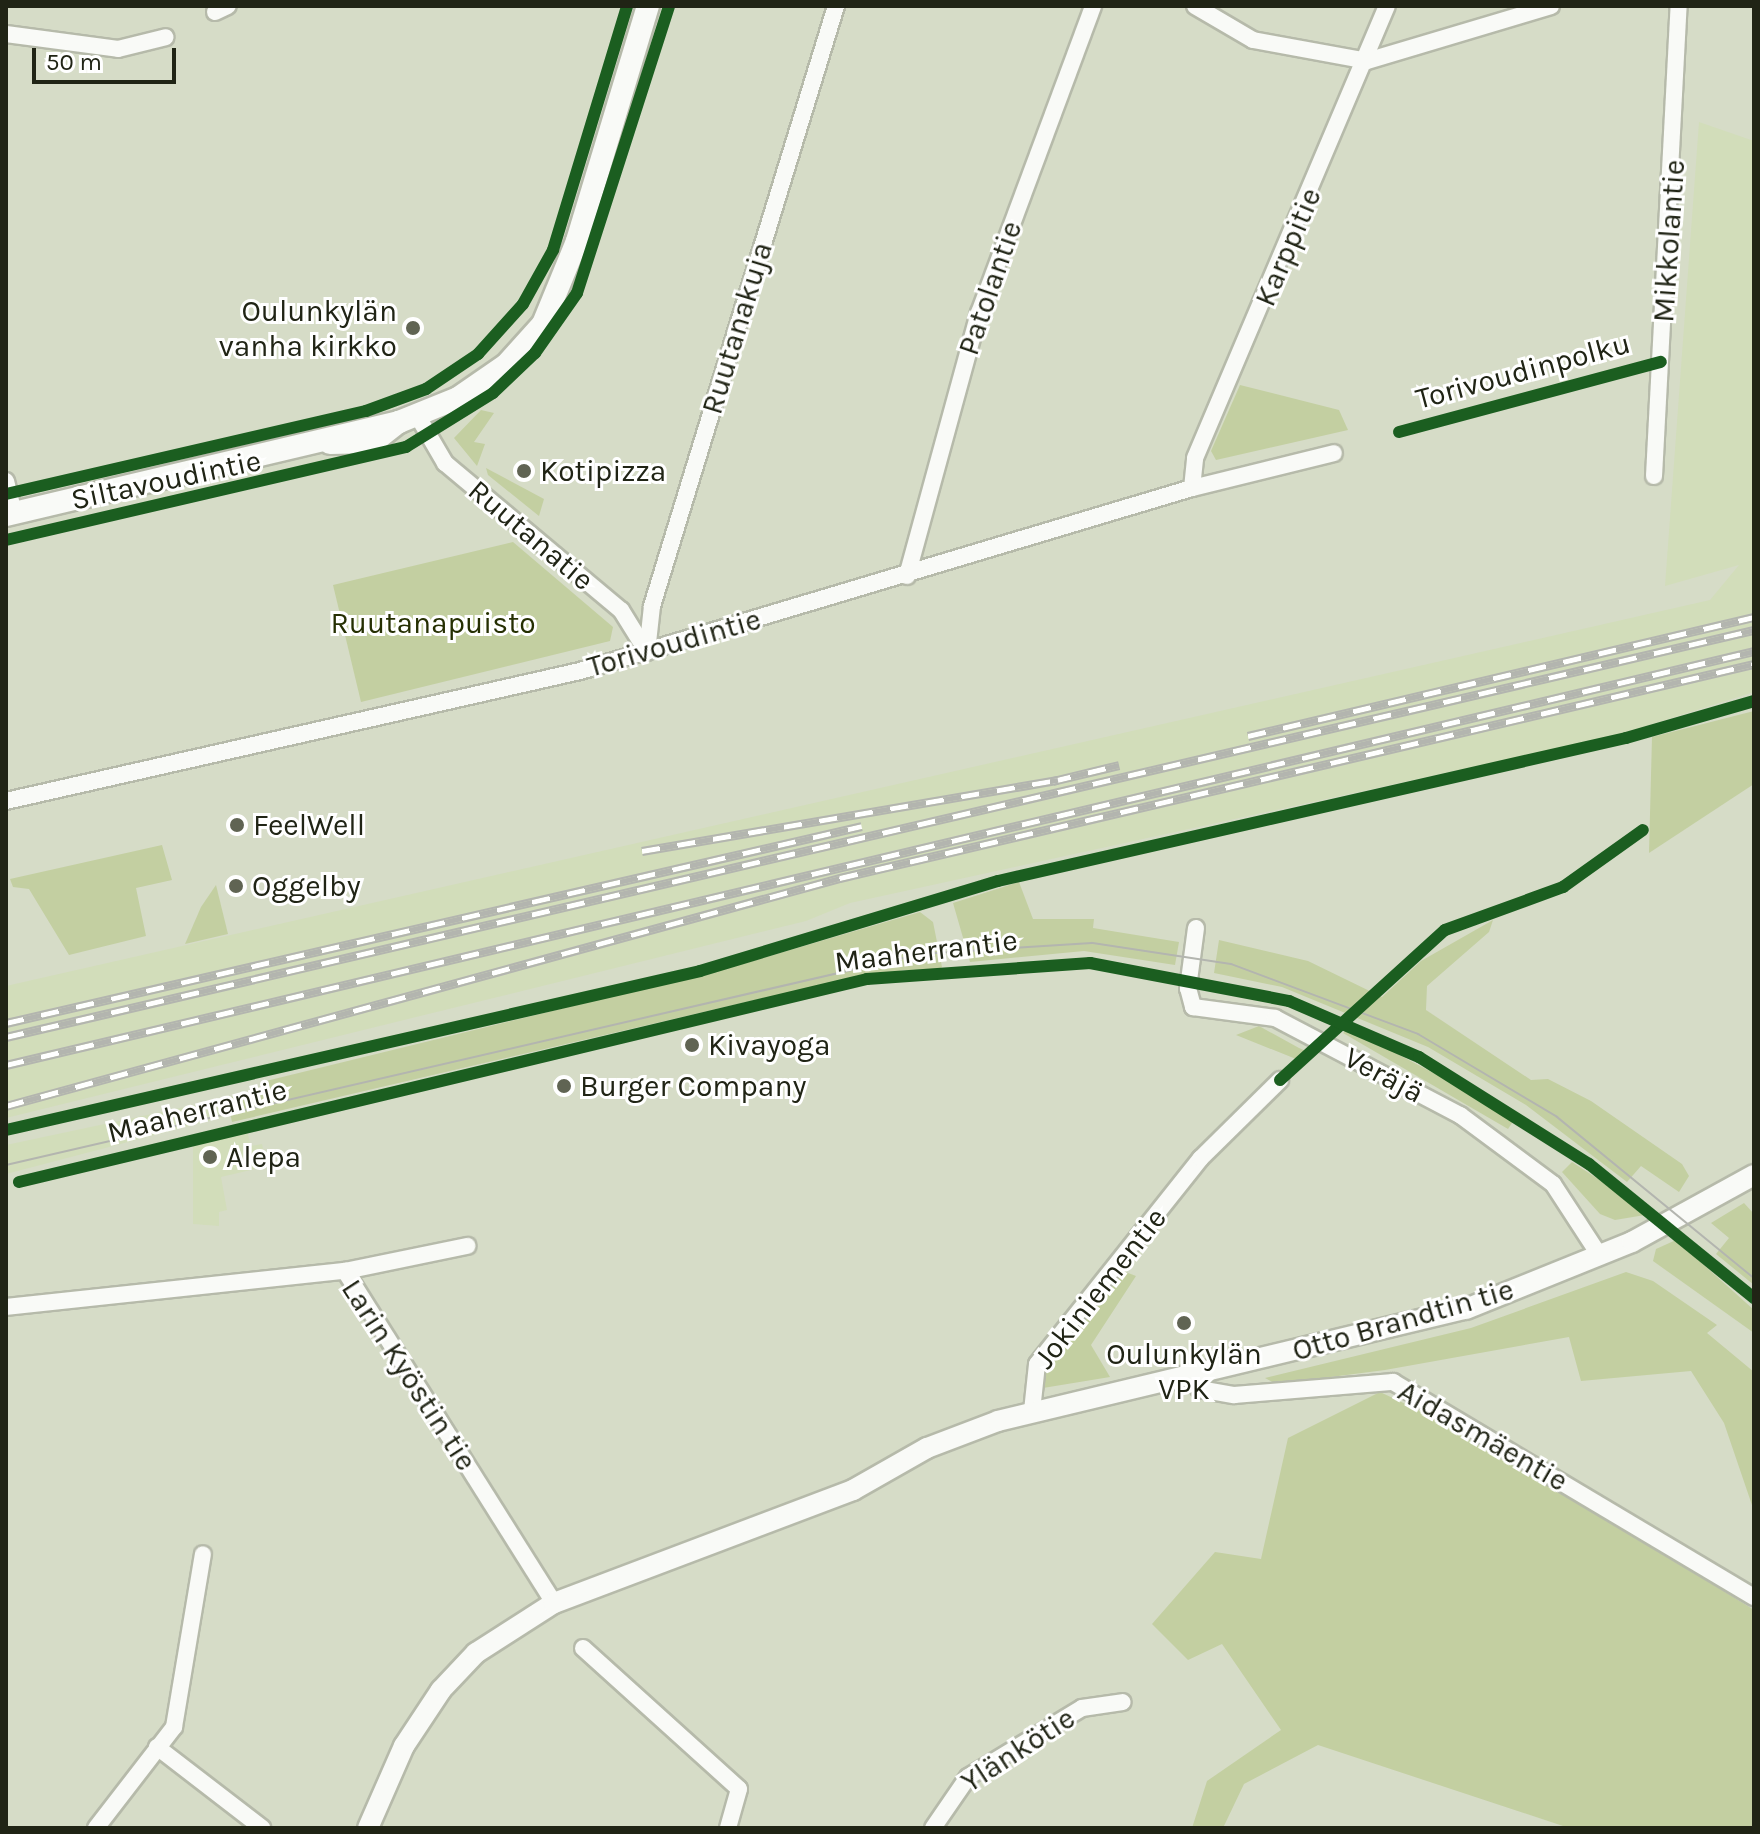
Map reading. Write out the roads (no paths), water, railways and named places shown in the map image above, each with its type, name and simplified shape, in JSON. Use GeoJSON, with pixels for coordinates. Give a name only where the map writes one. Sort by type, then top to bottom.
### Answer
{"type":"FeatureCollection","features":[{"type":"Feature","properties":{"kind":"main road","name":"Siltavoudintie"},"geometry":{"type":"LineString","coordinates":[[10,514],[325,442],[408,419],[458,398],[493,370],[498,355],[543,310],[588,208],[648,6]]}},
{"type":"Feature","properties":{"kind":"street","name":"Ruutanakuja"},"geometry":{"type":"LineString","coordinates":[[647,652],[652,606],[836,6]]}},
{"type":"Feature","properties":{"kind":"street","name":"Patolantie"},"geometry":{"type":"LineString","coordinates":[[907,576],[979,313],[1093,6]]}},
{"type":"Feature","properties":{"kind":"street"},"geometry":{"type":"LineString","coordinates":[[1195,6],[1253,40],[1367,61],[1551,6]]}},
{"type":"Feature","properties":{"kind":"street","name":"Karppitie"},"geometry":{"type":"LineString","coordinates":[[1192,488],[1195,458],[1367,61],[1387,6]]}},
{"type":"Feature","properties":{"kind":"street","name":"Mikkolantie"},"geometry":{"type":"LineString","coordinates":[[1654,476],[1679,6]]}},
{"type":"Feature","properties":{"kind":"street"},"geometry":{"type":"LineString","coordinates":[[6,34],[118,49],[166,37]]}},
{"type":"Feature","properties":{"kind":"street","name":"Ruutanatie"},"geometry":{"type":"LineString","coordinates":[[408,419],[445,463],[621,610],[647,652]]}},
{"type":"Feature","properties":{"kind":"street","name":"Torivoudintie"},"geometry":{"type":"LineString","coordinates":[[6,801],[647,652],[1192,488],[1334,453]]}},
{"type":"Feature","properties":{"kind":"street"},"geometry":{"type":"LineString","coordinates":[[6,481],[10,514]]}},
{"type":"Feature","properties":{"kind":"street","name":"Veräjä"},"geometry":{"type":"LineString","coordinates":[[1196,928],[1188,988],[1193,1007],[1275,1018],[1460,1115],[1553,1184],[1600,1256]]}},
{"type":"Feature","properties":{"kind":"street","name":"Jokiniementie"},"geometry":{"type":"LineString","coordinates":[[368,1828],[404,1746],[441,1690],[476,1653],[554,1603],[853,1490],[927,1448],[1032,1411],[1037,1364],[1195,1165],[1280,1080]]}},
{"type":"Feature","properties":{"kind":"street","name":"Otto Brandtin tie"},"geometry":{"type":"LineString","coordinates":[[1032,1411],[1191,1377],[1466,1309],[1600,1256],[1754,1175]]}},
{"type":"Feature","properties":{"kind":"street"},"geometry":{"type":"LineString","coordinates":[[345,1271],[467,1246]]}},
{"type":"Feature","properties":{"kind":"street","name":"Larin Kyöstin tie"},"geometry":{"type":"LineString","coordinates":[[6,1307],[345,1271],[554,1603]]}},
{"type":"Feature","properties":{"kind":"street","name":"Aidasmäentie"},"geometry":{"type":"LineString","coordinates":[[1191,1377],[1199,1389],[1234,1395],[1393,1382],[1754,1597]]}},
{"type":"Feature","properties":{"kind":"street"},"geometry":{"type":"LineString","coordinates":[[96,1828],[174,1727],[203,1554]]}},
{"type":"Feature","properties":{"kind":"street"},"geometry":{"type":"LineString","coordinates":[[583,1648],[739,1789],[728,1828]]}},
{"type":"Feature","properties":{"kind":"street","name":"Ylänkötie"},"geometry":{"type":"LineString","coordinates":[[933,1828],[968,1777],[1082,1708],[1123,1702]]}},
{"type":"Feature","properties":{"kind":"street"},"geometry":{"type":"LineString","coordinates":[[157,1747],[262,1828]]}},
{"type":"Feature","properties":{"kind":"tram line"},"geometry":{"type":"LineString","coordinates":[[6,1165],[921,954],[1092,943],[1231,964],[1418,1034],[1557,1117],[1754,1278]]}},
{"type":"Feature","properties":{"kind":"railway"},"geometry":{"type":"LineString","coordinates":[[1248,736],[1754,617]]}},
{"type":"Feature","properties":{"kind":"railway"},"geometry":{"type":"LineString","coordinates":[[6,1037],[1754,630]]}},
{"type":"Feature","properties":{"kind":"railway"},"geometry":{"type":"LineString","coordinates":[[6,1065],[1754,651]]}},
{"type":"Feature","properties":{"kind":"railway"},"geometry":{"type":"LineString","coordinates":[[6,1106],[840,878],[1754,664]]}},
{"type":"Feature","properties":{"kind":"railway"},"geometry":{"type":"LineString","coordinates":[[1053,781],[1119,765]]}},
{"type":"Feature","properties":{"kind":"railway"},"geometry":{"type":"LineString","coordinates":[[642,851],[1058,780]]}},
{"type":"Feature","properties":{"kind":"railway"},"geometry":{"type":"LineString","coordinates":[[6,1023],[862,826]]}},
{"type":"Feature","properties":{"kind":"place","name":"Oulunkylän vanha kirkko"},"geometry":{"type":"Point","coordinates":[413,328]}},
{"type":"Feature","properties":{"kind":"place","name":"Kotipizza"},"geometry":{"type":"Point","coordinates":[524,471]}},
{"type":"Feature","properties":{"kind":"place","name":"FeelWell"},"geometry":{"type":"Point","coordinates":[237,825]}},
{"type":"Feature","properties":{"kind":"place","name":"Oggelby"},"geometry":{"type":"Point","coordinates":[236,886]}},
{"type":"Feature","properties":{"kind":"place","name":"Kivayoga"},"geometry":{"type":"Point","coordinates":[692,1045]}},
{"type":"Feature","properties":{"kind":"place","name":"Burger Company"},"geometry":{"type":"Point","coordinates":[564,1086]}},
{"type":"Feature","properties":{"kind":"place","name":"Alepa"},"geometry":{"type":"Point","coordinates":[210,1157]}},
{"type":"Feature","properties":{"kind":"place","name":"Oulunkylän VPK"},"geometry":{"type":"Point","coordinates":[1184,1323]}},
{"type":"Feature","properties":{"kind":"park label","name":"Ruutanapuisto"},"geometry":{"type":"Point","coordinates":[433,623]}}]}
